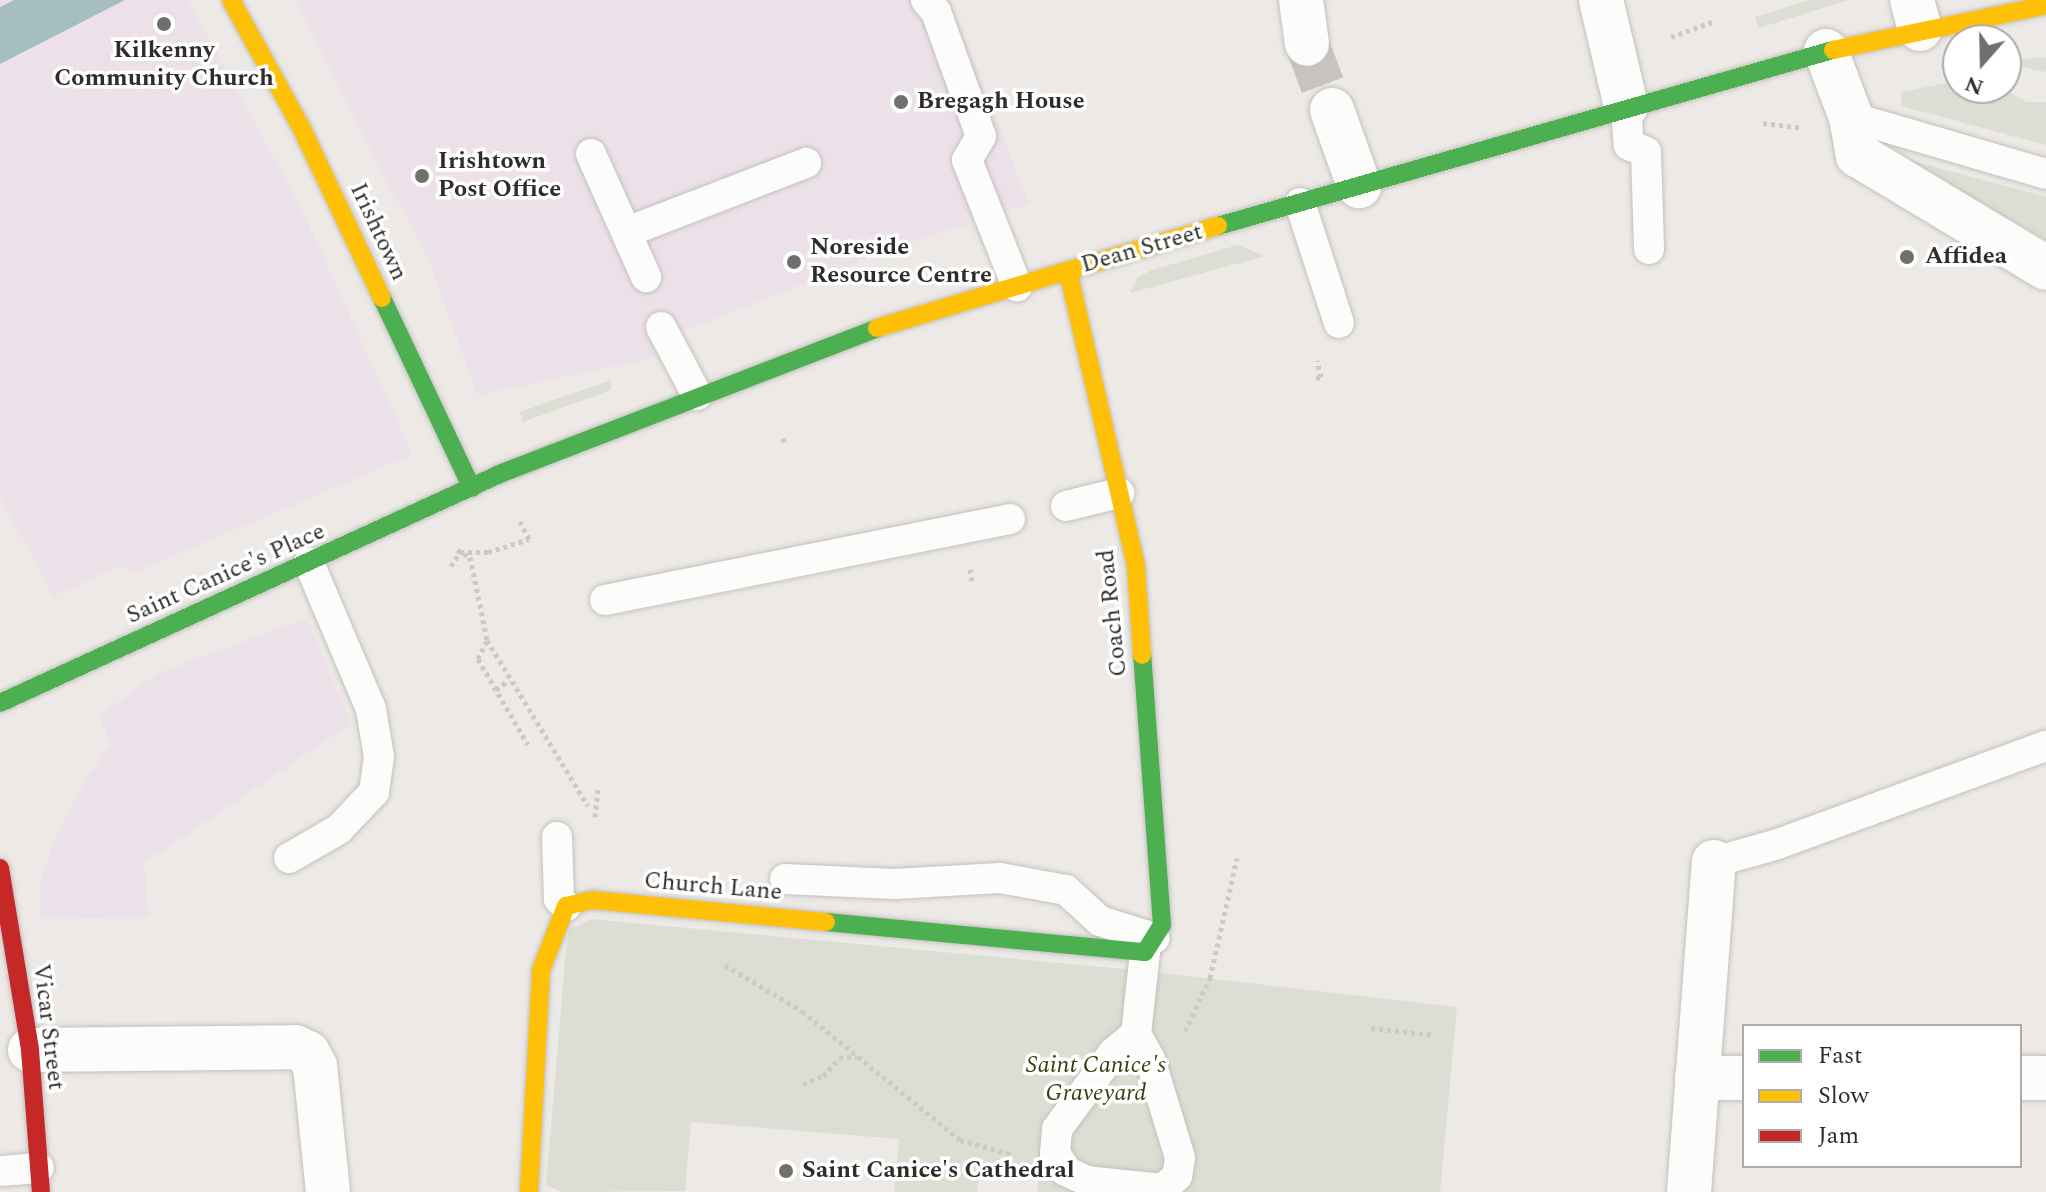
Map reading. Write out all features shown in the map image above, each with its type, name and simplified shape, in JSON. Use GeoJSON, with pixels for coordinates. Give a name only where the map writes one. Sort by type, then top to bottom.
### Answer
{"type":"FeatureCollection","features":[{"type":"Feature","properties":{"kind":"main road","name":"Irishtown"},"geometry":{"type":"LineString","coordinates":[[231,0],[302,129],[472,488]]}},
{"type":"Feature","properties":{"kind":"main road","name":"Dean Street"},"geometry":{"type":"LineString","coordinates":[[472,488],[697,395],[895,321],[1626,106],[1826,51],[1916,15],[2046,5]]}},
{"type":"Feature","properties":{"kind":"main road","name":"Coach Road"},"geometry":{"type":"LineString","coordinates":[[1068,271],[1136,566],[1162,925],[1149,945]]}},
{"type":"Feature","properties":{"kind":"main road","name":"Saint Canice's Place"},"geometry":{"type":"LineString","coordinates":[[0,703],[472,488]]}},
{"type":"Feature","properties":{"kind":"main road","name":"Vicar Street"},"geometry":{"type":"LineString","coordinates":[[0,868],[5,934],[30,1050],[40,1180]]}},
{"type":"Feature","properties":{"kind":"main road","name":"Church Lane"},"geometry":{"type":"LineString","coordinates":[[566,906],[593,900],[1149,945]]}},
{"type":"Feature","properties":{"kind":"main road"},"geometry":{"type":"LineString","coordinates":[[529,1192],[541,970],[566,906]]}},
{"type":"Feature","properties":{"kind":"street"},"geometry":{"type":"LineString","coordinates":[[1301,0],[1307,44]]}},
{"type":"Feature","properties":{"kind":"street"},"geometry":{"type":"LineString","coordinates":[[1601,0],[1626,106]]}},
{"type":"Feature","properties":{"kind":"street"},"geometry":{"type":"LineString","coordinates":[[1826,51],[1834,123],[1858,155],[2046,268]]}},
{"type":"Feature","properties":{"kind":"street"},"geometry":{"type":"LineString","coordinates":[[1332,110],[1359,186]]}},
{"type":"Feature","properties":{"kind":"street"},"geometry":{"type":"LineString","coordinates":[[1689,1192],[1714,862]]}},
{"type":"Feature","properties":{"kind":"street"},"geometry":{"type":"LineString","coordinates":[[30,1050],[295,1047],[308,1053],[315,1066],[328,1192]]}},
{"type":"Feature","properties":{"kind":"street"},"geometry":{"type":"LineString","coordinates":[[1697,1078],[1742,1078]]}},
{"type":"Feature","properties":{"kind":"street"},"geometry":{"type":"LineString","coordinates":[[2022,1078],[2046,1078]]}},
{"type":"Feature","properties":{"kind":"lane"},"geometry":{"type":"LineString","coordinates":[[926,0],[936,12],[981,136],[967,160],[1017,286]]}},
{"type":"Feature","properties":{"kind":"lane"},"geometry":{"type":"LineString","coordinates":[[1626,106],[1629,145],[1646,152],[1649,249]]}},
{"type":"Feature","properties":{"kind":"lane"},"geometry":{"type":"LineString","coordinates":[[1834,123],[2046,174]]}},
{"type":"Feature","properties":{"kind":"lane"},"geometry":{"type":"LineString","coordinates":[[591,154],[646,277]]}},
{"type":"Feature","properties":{"kind":"lane"},"geometry":{"type":"LineString","coordinates":[[627,232],[806,163]]}},
{"type":"Feature","properties":{"kind":"lane"},"geometry":{"type":"LineString","coordinates":[[1300,203],[1339,323]]}},
{"type":"Feature","properties":{"kind":"lane"},"geometry":{"type":"LineString","coordinates":[[661,327],[697,395]]}},
{"type":"Feature","properties":{"kind":"lane"},"geometry":{"type":"LineString","coordinates":[[1066,506],[1119,493]]}},
{"type":"Feature","properties":{"kind":"lane"},"geometry":{"type":"LineString","coordinates":[[605,600],[1010,519]]}},
{"type":"Feature","properties":{"kind":"lane"},"geometry":{"type":"LineString","coordinates":[[289,858],[339,829],[374,792],[379,757],[371,709],[309,563]]}},
{"type":"Feature","properties":{"kind":"lane"},"geometry":{"type":"LineString","coordinates":[[1714,862],[1775,845],[2046,746]]}},
{"type":"Feature","properties":{"kind":"lane"},"geometry":{"type":"LineString","coordinates":[[557,837],[559,899],[566,906]]}},
{"type":"Feature","properties":{"kind":"lane"},"geometry":{"type":"LineString","coordinates":[[785,879],[894,884],[1000,878],[1066,890],[1100,921],[1149,945],[1143,1047],[1180,1158],[1177,1176],[1163,1189],[1149,1191],[1087,1181],[1066,1171],[1055,1153],[1057,1129],[1113,1053],[1143,1047]]}},
{"type":"Feature","properties":{"kind":"lane"},"geometry":{"type":"LineString","coordinates":[[2,1171],[40,1180]]}},
{"type":"Feature","properties":{"kind":"path"},"geometry":{"type":"LineString","coordinates":[[1754,122],[1834,123]]}},
{"type":"Feature","properties":{"kind":"path"},"geometry":{"type":"LineString","coordinates":[[1316,378],[1321,377],[1320,371]]}},
{"type":"Feature","properties":{"kind":"path"},"geometry":{"type":"LineString","coordinates":[[783,438],[785,445]]}},
{"type":"Feature","properties":{"kind":"path"},"geometry":{"type":"LineString","coordinates":[[460,552],[488,552],[529,539],[523,525]]}},
{"type":"Feature","properties":{"kind":"path"},"geometry":{"type":"LineString","coordinates":[[449,546],[470,557],[479,623],[509,680],[583,791],[594,826],[598,789]]}},
{"type":"Feature","properties":{"kind":"path"},"geometry":{"type":"LineString","coordinates":[[451,566],[460,552]]}},
{"type":"Feature","properties":{"kind":"path"},"geometry":{"type":"LineString","coordinates":[[487,640],[478,659],[528,745]]}},
{"type":"Feature","properties":{"kind":"path"},"geometry":{"type":"LineString","coordinates":[[497,692],[509,680]]}},
{"type":"Feature","properties":{"kind":"path"},"geometry":{"type":"LineString","coordinates":[[1143,1047],[1190,1028],[1210,978],[1237,858]]}},
{"type":"Feature","properties":{"kind":"path"},"geometry":{"type":"LineString","coordinates":[[713,958],[802,1011],[960,1140],[1011,1155],[1055,1153]]}},
{"type":"Feature","properties":{"kind":"path"},"geometry":{"type":"LineString","coordinates":[[1371,1028],[1435,1035]]}},
{"type":"Feature","properties":{"kind":"path"},"geometry":{"type":"LineString","coordinates":[[803,1084],[823,1076],[839,1058],[858,1056]]}},
{"type":"Feature","properties":{"kind":"shaded area"},"geometry":{"type":"Polygon","coordinates":[[[0,0],[188,0],[305,216],[412,454],[133,573],[121,565],[53,596],[0,496],[0,0]]]}},
{"type":"Feature","properties":{"kind":"shaded area"},"geometry":{"type":"Polygon","coordinates":[[[295,0],[950,0],[1029,204],[891,249],[683,331],[652,358],[477,395],[431,266],[295,0]]]}},
{"type":"Feature","properties":{"kind":"shaded area"},"geometry":{"type":"Polygon","coordinates":[[[307,618],[351,724],[144,863],[148,917],[40,919],[39,886],[52,845],[85,780],[111,745],[99,715],[159,673],[307,618]]]}},
{"type":"Feature","properties":{"kind":"green space"},"geometry":{"type":"Polygon","coordinates":[[[1809,0],[1848,0],[1759,28],[1755,17],[1809,0]]]}},
{"type":"Feature","properties":{"kind":"green space"},"geometry":{"type":"Polygon","coordinates":[[[2046,57],[2046,72],[2022,67],[2022,59],[2046,57]]]}},
{"type":"Feature","properties":{"kind":"green space"},"geometry":{"type":"Polygon","coordinates":[[[1942,84],[1942,104],[2022,104],[2022,100],[2046,102],[2046,145],[1901,106],[1901,92],[1942,84]]]}},
{"type":"Feature","properties":{"kind":"green space"},"geometry":{"type":"Polygon","coordinates":[[[1891,155],[2046,197],[2046,240],[1891,155]]]}},
{"type":"Feature","properties":{"kind":"green space"},"geometry":{"type":"Polygon","coordinates":[[[1238,245],[1265,256],[1130,293],[1138,277],[1152,270],[1238,245]]]}},
{"type":"Feature","properties":{"kind":"green space"},"geometry":{"type":"Polygon","coordinates":[[[611,380],[611,390],[523,422],[520,412],[611,380]]]}},
{"type":"Feature","properties":{"kind":"green space","name":"Saint Canice's Graveyard"},"geometry":{"type":"Polygon","coordinates":[[[591,919],[1145,971],[1457,1007],[1440,1192],[1037,1192],[1038,1177],[979,1172],[977,1192],[894,1192],[899,1139],[691,1122],[685,1191],[562,1192],[546,1185],[566,950],[569,930],[591,919]]]}},
{"type":"Feature","properties":{"kind":"water"},"geometry":{"type":"Polygon","coordinates":[[[14,0],[125,0],[0,64],[0,7],[14,0]]]}},
{"type":"Feature","properties":{"kind":"tunnel"},"geometry":{"type":"LineString","coordinates":[[1307,44],[1332,110]]}},
{"type":"Feature","properties":{"kind":"traffic: fast"},"geometry":{"type":"LineString","coordinates":[[1218,226],[1833,50]]}},
{"type":"Feature","properties":{"kind":"traffic: fast"},"geometry":{"type":"LineString","coordinates":[[382,298],[472,488]]}},
{"type":"Feature","properties":{"kind":"traffic: fast"},"geometry":{"type":"LineString","coordinates":[[0,703],[502,473],[877,328]]}},
{"type":"Feature","properties":{"kind":"traffic: fast"},"geometry":{"type":"LineString","coordinates":[[826,922],[1145,952],[1162,925],[1142,655]]}},
{"type":"Feature","properties":{"kind":"traffic: slow"},"geometry":{"type":"LineString","coordinates":[[231,0],[302,129],[382,298]]}},
{"type":"Feature","properties":{"kind":"traffic: slow"},"geometry":{"type":"LineString","coordinates":[[1833,50],[2046,5]]}},
{"type":"Feature","properties":{"kind":"traffic: slow"},"geometry":{"type":"LineString","coordinates":[[877,328],[1218,226]]}},
{"type":"Feature","properties":{"kind":"traffic: slow"},"geometry":{"type":"LineString","coordinates":[[1068,271],[1136,566],[1142,655]]}},
{"type":"Feature","properties":{"kind":"traffic: slow"},"geometry":{"type":"LineString","coordinates":[[529,1192],[541,970],[566,906],[593,900],[826,922]]}},
{"type":"Feature","properties":{"kind":"traffic: jam"},"geometry":{"type":"LineString","coordinates":[[0,868],[30,1050],[41,1192]]}},
{"type":"Feature","properties":{"kind":"place","name":"Kilkenny Community Church"},"geometry":{"type":"Point","coordinates":[164,24]}},
{"type":"Feature","properties":{"kind":"place","name":"Bregagh House"},"geometry":{"type":"Point","coordinates":[901,102]}},
{"type":"Feature","properties":{"kind":"place","name":"Irishtown Post Office"},"geometry":{"type":"Point","coordinates":[422,176]}},
{"type":"Feature","properties":{"kind":"place","name":"Affidea"},"geometry":{"type":"Point","coordinates":[1907,257]}},
{"type":"Feature","properties":{"kind":"place","name":"Noreside Resource Centre"},"geometry":{"type":"Point","coordinates":[794,262]}},
{"type":"Feature","properties":{"kind":"place","name":"Saint Canice's Cathedral"},"geometry":{"type":"Point","coordinates":[786,1171]}}]}
